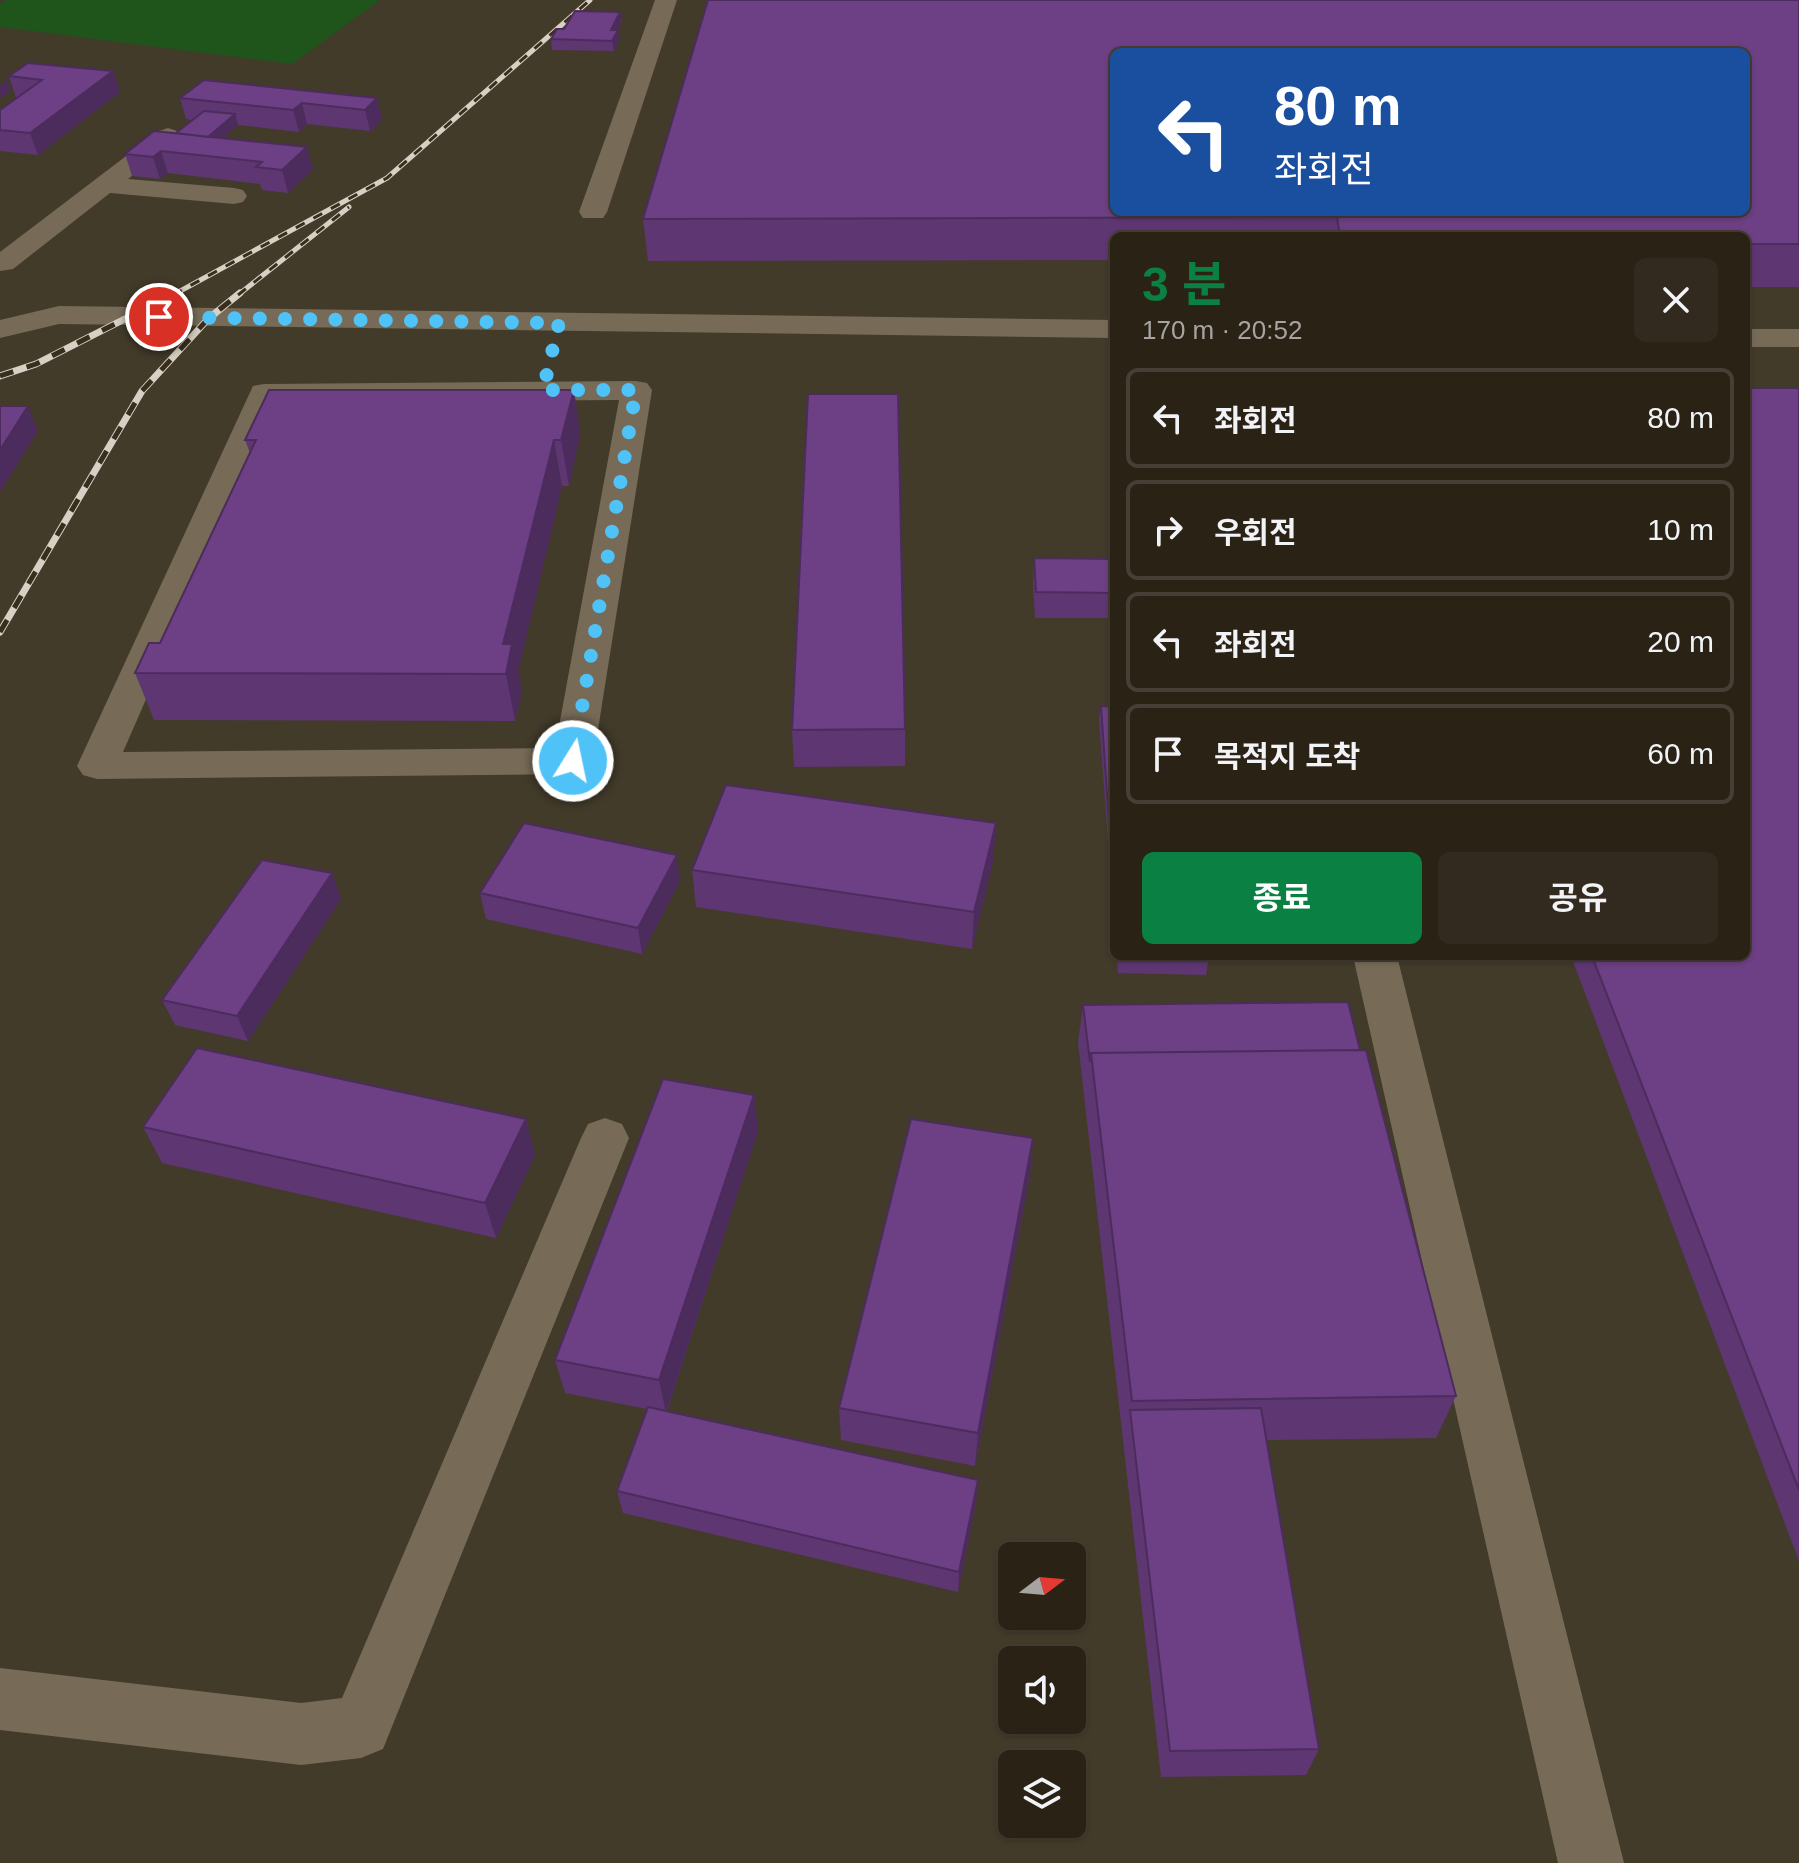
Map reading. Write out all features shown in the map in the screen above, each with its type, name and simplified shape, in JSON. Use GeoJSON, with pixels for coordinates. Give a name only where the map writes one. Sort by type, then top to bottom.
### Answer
{"type":"FeatureCollection","features":[{"type":"Feature","properties":{"kind":"lane"},"geometry":{"type":"LineString","coordinates":[[593,212],[666,0]]}},
{"type":"Feature","properties":{"kind":"lane"},"geometry":{"type":"LineString","coordinates":[[59,315],[1,261],[168,136]]}},
{"type":"Feature","properties":{"kind":"lane"},"geometry":{"type":"LineString","coordinates":[[104,185],[234,196]]}},
{"type":"Feature","properties":{"kind":"lane"},"geometry":{"type":"LineString","coordinates":[[0,329],[59,315],[372,321],[551,356],[636,390],[573,761],[97,766],[264,393],[354,368],[551,356],[1110,329]]}},
{"type":"Feature","properties":{"kind":"lane"},"geometry":{"type":"LineString","coordinates":[[354,368],[372,321]]}},
{"type":"Feature","properties":{"kind":"lane"},"geometry":{"type":"LineString","coordinates":[[1750,338],[1799,338]]}},
{"type":"Feature","properties":{"kind":"lane"},"geometry":{"type":"LineString","coordinates":[[1376,960],[1591,1863]]}},
{"type":"Feature","properties":{"kind":"lane"},"geometry":{"type":"LineString","coordinates":[[0,1699],[301,1734],[361,1727],[605,1138]]}},
{"type":"Feature","properties":{"kind":"shaded area"},"geometry":{"type":"Polygon","coordinates":[[[0,0],[1799,0],[1799,1863],[0,1863],[0,0]]]}},
{"type":"Feature","properties":{"kind":"green space"},"geometry":{"type":"Polygon","coordinates":[[[7,0],[380,0],[292,64],[0,27],[0,4],[7,0]]]}},
{"type":"Feature","properties":{"kind":"building"},"geometry":{"type":"Polygon","coordinates":[[[708,0],[1799,0],[1799,244],[1750,244],[1750,232],[1339,232],[1337,217],[643,219],[708,0]]]}},
{"type":"Feature","properties":{"kind":"building"},"geometry":{"type":"Polygon","coordinates":[[[575,11],[620,12],[611,30],[618,30],[612,41],[551,39],[557,29],[564,29],[575,11]]]}},
{"type":"Feature","properties":{"kind":"building"},"geometry":{"type":"Polygon","coordinates":[[[28,63],[113,71],[30,133],[0,130],[0,110],[42,80],[9,76],[28,63]]]}},
{"type":"Feature","properties":{"kind":"building"},"geometry":{"type":"Polygon","coordinates":[[[204,80],[377,98],[365,110],[302,103],[293,110],[180,98],[204,80]]]}},
{"type":"Feature","properties":{"kind":"building"},"geometry":{"type":"Polygon","coordinates":[[[204,111],[235,114],[208,137],[176,133],[204,111]]]}},
{"type":"Feature","properties":{"kind":"building"},"geometry":{"type":"Polygon","coordinates":[[[154,131],[307,147],[282,170],[256,167],[262,162],[161,151],[153,157],[125,154],[154,131]]]}},
{"type":"Feature","properties":{"kind":"building"},"geometry":{"type":"Polygon","coordinates":[[[1750,388],[1799,388],[1799,1490],[1594,960],[1750,960],[1750,388]]]}},
{"type":"Feature","properties":{"kind":"building"},"geometry":{"type":"Polygon","coordinates":[[[269,390],[574,390],[561,440],[554,440],[503,644],[512,644],[506,674],[135,673],[149,643],[160,643],[256,440],[245,440],[269,390]]]}},
{"type":"Feature","properties":{"kind":"building"},"geometry":{"type":"Polygon","coordinates":[[[808,394],[898,394],[905,729],[792,730],[808,394]]]}},
{"type":"Feature","properties":{"kind":"building"},"geometry":{"type":"Polygon","coordinates":[[[0,406],[28,406],[0,450],[0,406]]]}},
{"type":"Feature","properties":{"kind":"building"},"geometry":{"type":"Polygon","coordinates":[[[1034,558],[1110,559],[1110,593],[1036,592],[1034,558]]]}},
{"type":"Feature","properties":{"kind":"building"},"geometry":{"type":"Polygon","coordinates":[[[1101,706],[1110,707],[1110,837],[1101,706]]]}},
{"type":"Feature","properties":{"kind":"building"},"geometry":{"type":"Polygon","coordinates":[[[726,785],[996,823],[974,912],[692,870],[726,785]]]}},
{"type":"Feature","properties":{"kind":"building"},"geometry":{"type":"Polygon","coordinates":[[[524,823],[677,855],[638,928],[480,893],[524,823]]]}},
{"type":"Feature","properties":{"kind":"building"},"geometry":{"type":"Polygon","coordinates":[[[262,860],[332,873],[237,1016],[162,1000],[262,860]]]}},
{"type":"Feature","properties":{"kind":"building"},"geometry":{"type":"Polygon","coordinates":[[[1348,1002],[1360,1050],[1091,1053],[1090,1062],[1083,1005],[1348,1002]]]}},
{"type":"Feature","properties":{"kind":"building"},"geometry":{"type":"Polygon","coordinates":[[[197,1048],[526,1119],[485,1203],[143,1127],[197,1048]]]}},
{"type":"Feature","properties":{"kind":"building"},"geometry":{"type":"Polygon","coordinates":[[[1366,1050],[1456,1396],[1132,1401],[1091,1053],[1366,1050]]]}},
{"type":"Feature","properties":{"kind":"building"},"geometry":{"type":"Polygon","coordinates":[[[663,1079],[754,1095],[659,1380],[555,1360],[663,1079]]]}},
{"type":"Feature","properties":{"kind":"building"},"geometry":{"type":"Polygon","coordinates":[[[911,1119],[1033,1138],[978,1433],[839,1408],[911,1119]]]}},
{"type":"Feature","properties":{"kind":"building"},"geometry":{"type":"Polygon","coordinates":[[[648,1407],[978,1480],[959,1572],[617,1491],[648,1407]]]}},
{"type":"Feature","properties":{"kind":"building"},"geometry":{"type":"Polygon","coordinates":[[[1261,1408],[1319,1749],[1170,1751],[1130,1410],[1261,1408]]]}},
{"type":"Feature","properties":{"kind":"railway"},"geometry":{"type":"LineString","coordinates":[[173,295],[387,178],[590,0]]}},
{"type":"Feature","properties":{"kind":"railway"},"geometry":{"type":"LineString","coordinates":[[238,295],[349,207]]}},
{"type":"Feature","properties":{"kind":"railway"},"geometry":{"type":"LineString","coordinates":[[0,376],[36,364],[176,293]]}},
{"type":"Feature","properties":{"kind":"railway"},"geometry":{"type":"LineString","coordinates":[[0,632],[142,391],[208,319],[240,293]]}},
{"type":"Feature","properties":{"kind":"route"},"geometry":{"type":"LineString","coordinates":[[159,317],[559,323],[543,390],[636,390],[573,761]]}}]}
